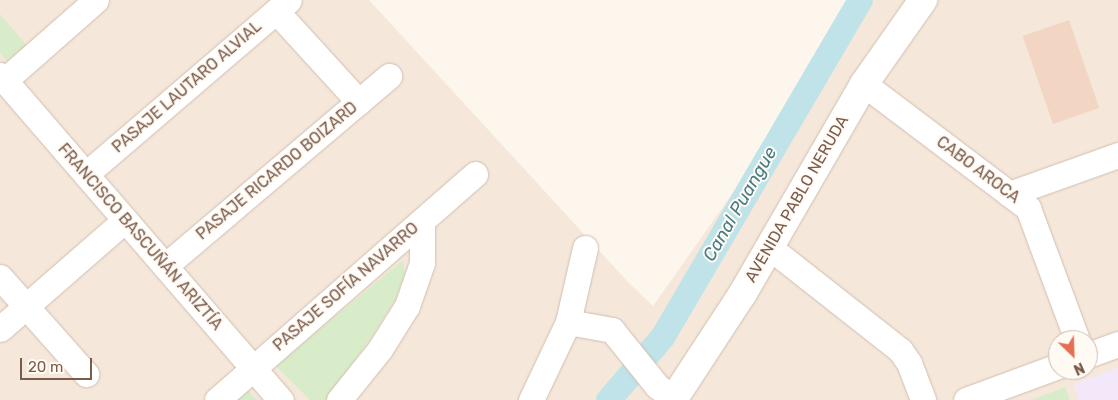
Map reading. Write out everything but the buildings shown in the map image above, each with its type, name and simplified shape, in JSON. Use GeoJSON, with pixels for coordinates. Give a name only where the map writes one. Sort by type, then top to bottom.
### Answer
{"type":"FeatureCollection","features":[{"type":"Feature","properties":{"kind":"main road","name":"AVENIDA PABLO NERUDA"},"geometry":{"type":"LineString","coordinates":[[670,396],[716,338],[864,84],[923,0]]}},
{"type":"Feature","properties":{"kind":"street"},"geometry":{"type":"LineString","coordinates":[[2,77],[96,0]]}},
{"type":"Feature","properties":{"kind":"street"},"geometry":{"type":"LineString","coordinates":[[282,5],[359,102]]}},
{"type":"Feature","properties":{"kind":"street","name":"PASAJE LAUTARO ALVIAL"},"geometry":{"type":"LineString","coordinates":[[86,174],[282,5]]}},
{"type":"Feature","properties":{"kind":"street","name":"PASAJE RICARDO BOIZARD"},"geometry":{"type":"LineString","coordinates":[[165,266],[389,76]]}},
{"type":"Feature","properties":{"kind":"street","name":"FRANCISCO BASCUÑÁN ARIZTÍA"},"geometry":{"type":"LineString","coordinates":[[2,77],[281,400]]}},
{"type":"Feature","properties":{"kind":"street","name":"CABO AROCA"},"geometry":{"type":"LineString","coordinates":[[864,84],[1028,208],[1073,330]]}},
{"type":"Feature","properties":{"kind":"street"},"geometry":{"type":"LineString","coordinates":[[1009,194],[1118,155]]}},
{"type":"Feature","properties":{"kind":"street","name":"PASAJE SOFÍA NAVARRO"},"geometry":{"type":"LineString","coordinates":[[217,400],[475,174]]}},
{"type":"Feature","properties":{"kind":"street"},"geometry":{"type":"LineString","coordinates":[[0,329],[126,220]]}},
{"type":"Feature","properties":{"kind":"street"},"geometry":{"type":"LineString","coordinates":[[339,400],[380,349],[407,306],[422,263],[422,221]]}},
{"type":"Feature","properties":{"kind":"street"},"geometry":{"type":"LineString","coordinates":[[769,247],[900,350],[909,363],[923,400]]}},
{"type":"Feature","properties":{"kind":"street"},"geometry":{"type":"LineString","coordinates":[[531,400],[577,323],[585,248]]}},
{"type":"Feature","properties":{"kind":"street"},"geometry":{"type":"LineString","coordinates":[[0,277],[86,374]]}},
{"type":"Feature","properties":{"kind":"street"},"geometry":{"type":"LineString","coordinates":[[577,323],[612,330],[670,396]]}},
{"type":"Feature","properties":{"kind":"street"},"geometry":{"type":"LineString","coordinates":[[1098,351],[1118,344]]}},
{"type":"Feature","properties":{"kind":"street"},"geometry":{"type":"LineString","coordinates":[[966,400],[1048,370]]}},
{"type":"Feature","properties":{"kind":"shaded area"},"geometry":{"type":"Polygon","coordinates":[[[0,0],[369,0],[628,282],[653,306],[869,0],[1118,0],[1118,400],[0,400],[0,0]]]}},
{"type":"Feature","properties":{"kind":"shaded area"},"geometry":{"type":"Polygon","coordinates":[[[1118,368],[1118,400],[1079,400],[1073,384],[1084,380],[1098,380],[1098,375],[1118,368]]]}},
{"type":"Feature","properties":{"kind":"green space"},"geometry":{"type":"Polygon","coordinates":[[[0,14],[28,47],[9,63],[0,53],[0,14]]]}},
{"type":"Feature","properties":{"kind":"green space"},"geometry":{"type":"Polygon","coordinates":[[[403,260],[405,274],[395,300],[370,339],[326,400],[310,400],[276,366],[403,260]]]}},
{"type":"Feature","properties":{"kind":"green space"},"geometry":{"type":"Polygon","coordinates":[[[1065,387],[1070,400],[1031,400],[1065,387]]]}},
{"type":"Feature","properties":{"kind":"green space"},"geometry":{"type":"Polygon","coordinates":[[[248,390],[257,400],[237,400],[248,390]]]}},
{"type":"Feature","properties":{"kind":"waterway","name":"Canal Puangue"},"geometry":{"type":"LineString","coordinates":[[608,400],[662,337],[860,0]]}}]}
